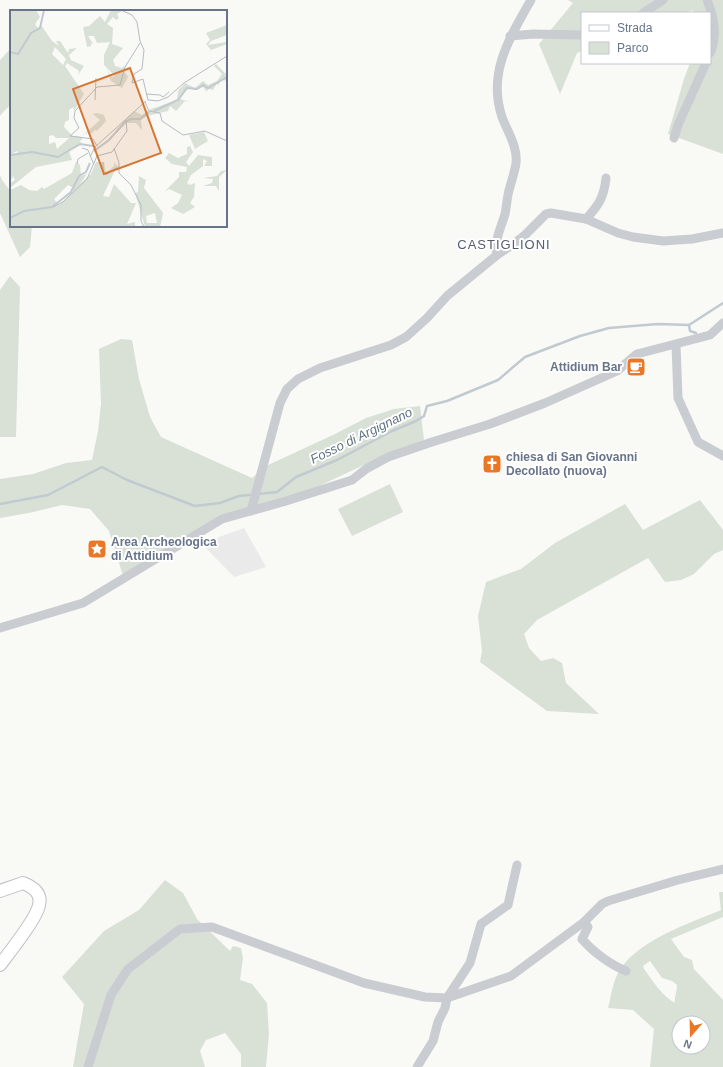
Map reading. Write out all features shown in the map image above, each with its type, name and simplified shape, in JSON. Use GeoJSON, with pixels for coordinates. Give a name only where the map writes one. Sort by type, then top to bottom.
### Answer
{"type":"FeatureCollection","features":[{"type":"Feature","properties":{"kind":"main road"},"geometry":{"type":"LineString","coordinates":[[0,891],[23,883],[32,886],[38,893],[40,905],[35,916],[0,965]]}},
{"type":"Feature","properties":{"kind":"street"},"geometry":{"type":"LineString","coordinates":[[496,255],[495,246],[516,162],[516,154],[498,105],[496,88],[499,68],[510,36],[531,0]]}},
{"type":"Feature","properties":{"kind":"street"},"geometry":{"type":"LineString","coordinates":[[645,12],[663,0]]}},
{"type":"Feature","properties":{"kind":"street"},"geometry":{"type":"LineString","coordinates":[[707,0],[712,14],[714,34],[711,48]]}},
{"type":"Feature","properties":{"kind":"street"},"geometry":{"type":"LineString","coordinates":[[510,36],[533,34],[581,35]]}},
{"type":"Feature","properties":{"kind":"street"},"geometry":{"type":"LineString","coordinates":[[674,138],[678,125],[706,64]]}},
{"type":"Feature","properties":{"kind":"street"},"geometry":{"type":"LineString","coordinates":[[586,219],[599,205],[605,190],[606,178]]}},
{"type":"Feature","properties":{"kind":"street"},"geometry":{"type":"LineString","coordinates":[[252,508],[280,403],[287,389],[298,379],[320,368],[391,345],[406,337],[427,318],[447,296],[496,255],[525,235],[546,214],[551,213],[586,219],[618,233],[633,237],[663,240],[692,239],[723,233]]}},
{"type":"Feature","properties":{"kind":"street"},"geometry":{"type":"LineString","coordinates":[[0,628],[83,603],[222,519],[252,508],[286,501],[352,480],[366,468],[388,457],[490,424],[532,408],[618,371],[637,354],[710,335],[723,323]]}},
{"type":"Feature","properties":{"kind":"street"},"geometry":{"type":"LineString","coordinates":[[676,344],[678,398],[698,442],[723,456]]}},
{"type":"Feature","properties":{"kind":"street"},"geometry":{"type":"LineString","coordinates":[[417,1067],[433,1041],[447,998],[470,963],[481,924],[508,905],[516,865]]}},
{"type":"Feature","properties":{"kind":"street"},"geometry":{"type":"LineString","coordinates":[[88,1067],[111,995],[128,969],[180,929],[212,927],[364,983],[425,997],[447,998],[511,976],[584,922],[602,904],[608,901],[678,880],[723,869]]}},
{"type":"Feature","properties":{"kind":"street"},"geometry":{"type":"LineString","coordinates":[[584,922],[588,927],[582,939],[586,944],[626,971]]}},
{"type":"Feature","properties":{"kind":"shaded area"},"geometry":{"type":"Polygon","coordinates":[[[244,528],[266,567],[234,577],[204,546],[219,537],[244,528]]]}},
{"type":"Feature","properties":{"kind":"green space"},"geometry":{"type":"Polygon","coordinates":[[[568,0],[723,0],[723,154],[668,134],[690,64],[711,64],[711,12],[693,12],[693,10],[688,12],[581,12],[581,51],[577,53],[560,94],[539,44],[573,3],[568,0]]]}},
{"type":"Feature","properties":{"kind":"green space"},"geometry":{"type":"Polygon","coordinates":[[[10,49],[10,106],[0,116],[0,60],[10,49]]]}},
{"type":"Feature","properties":{"kind":"green space"},"geometry":{"type":"Polygon","coordinates":[[[0,175],[10,191],[10,227],[32,227],[30,247],[20,257],[0,213],[0,175]]]}},
{"type":"Feature","properties":{"kind":"green space"},"geometry":{"type":"Polygon","coordinates":[[[10,276],[20,287],[16,437],[0,437],[0,290],[10,276]]]}},
{"type":"Feature","properties":{"kind":"green space"},"geometry":{"type":"Polygon","coordinates":[[[121,339],[132,340],[139,379],[150,417],[161,437],[252,478],[266,466],[366,418],[394,409],[420,406],[424,440],[368,463],[315,488],[222,523],[125,582],[109,531],[90,509],[62,505],[0,518],[0,479],[33,474],[66,463],[92,460],[98,431],[101,404],[99,349],[121,339]]]}},
{"type":"Feature","properties":{"kind":"green space"},"geometry":{"type":"Polygon","coordinates":[[[390,484],[403,512],[352,536],[338,509],[390,484]]]}},
{"type":"Feature","properties":{"kind":"green space"},"geometry":{"type":"Polygon","coordinates":[[[700,500],[723,530],[723,550],[714,554],[694,574],[681,580],[665,582],[648,558],[537,620],[524,634],[529,648],[541,661],[553,658],[562,663],[566,683],[599,714],[547,711],[480,662],[482,651],[478,616],[486,582],[521,569],[555,543],[625,504],[643,530],[700,500]]]}},
{"type":"Feature","properties":{"kind":"green space"},"geometry":{"type":"Polygon","coordinates":[[[165,880],[183,893],[197,919],[230,951],[233,946],[241,948],[243,958],[240,980],[252,984],[267,1003],[269,1034],[266,1067],[241,1067],[241,1054],[225,1033],[206,1040],[200,1051],[205,1067],[73,1067],[84,1004],[62,977],[104,931],[139,910],[165,880]]]}},
{"type":"Feature","properties":{"kind":"green space"},"geometry":{"type":"Polygon","coordinates":[[[719,892],[723,892],[723,917],[671,939],[684,957],[692,960],[694,969],[723,1000],[723,1067],[650,1067],[654,1029],[633,1010],[608,1008],[615,979],[625,963],[636,952],[649,943],[678,928],[721,910],[719,892]],[[650,961],[643,966],[654,983],[670,1000],[675,1003],[677,985],[672,981],[662,978],[650,961]]]}},
{"type":"Feature","properties":{"kind":"waterway","name":"Fosso di Argignano"},"geometry":{"type":"LineString","coordinates":[[0,504],[48,495],[102,467],[127,480],[195,506],[220,503],[239,496],[277,492],[296,477],[337,460],[392,431],[416,421],[424,416],[427,406],[447,401],[498,380],[525,357],[580,336],[609,328],[658,324],[689,325],[723,303]]}},
{"type":"Feature","properties":{"kind":"waterway"},"geometry":{"type":"LineString","coordinates":[[689,325],[690,331],[696,333]]}},
{"type":"Feature","properties":{"kind":"place","name":"Attidium Bar"},"geometry":{"type":"Point","coordinates":[636,367]}},
{"type":"Feature","properties":{"kind":"place","name":"chiesa di San Giovanni Decollato (nuova)"},"geometry":{"type":"Point","coordinates":[492,464]}},
{"type":"Feature","properties":{"kind":"place","name":"Area Archeologica di Attidium"},"geometry":{"type":"Point","coordinates":[97,549]}},
{"type":"Feature","properties":{"kind":"district","name":"CASTIGLIONI"},"geometry":{"type":"Point","coordinates":[504,244]}}]}
